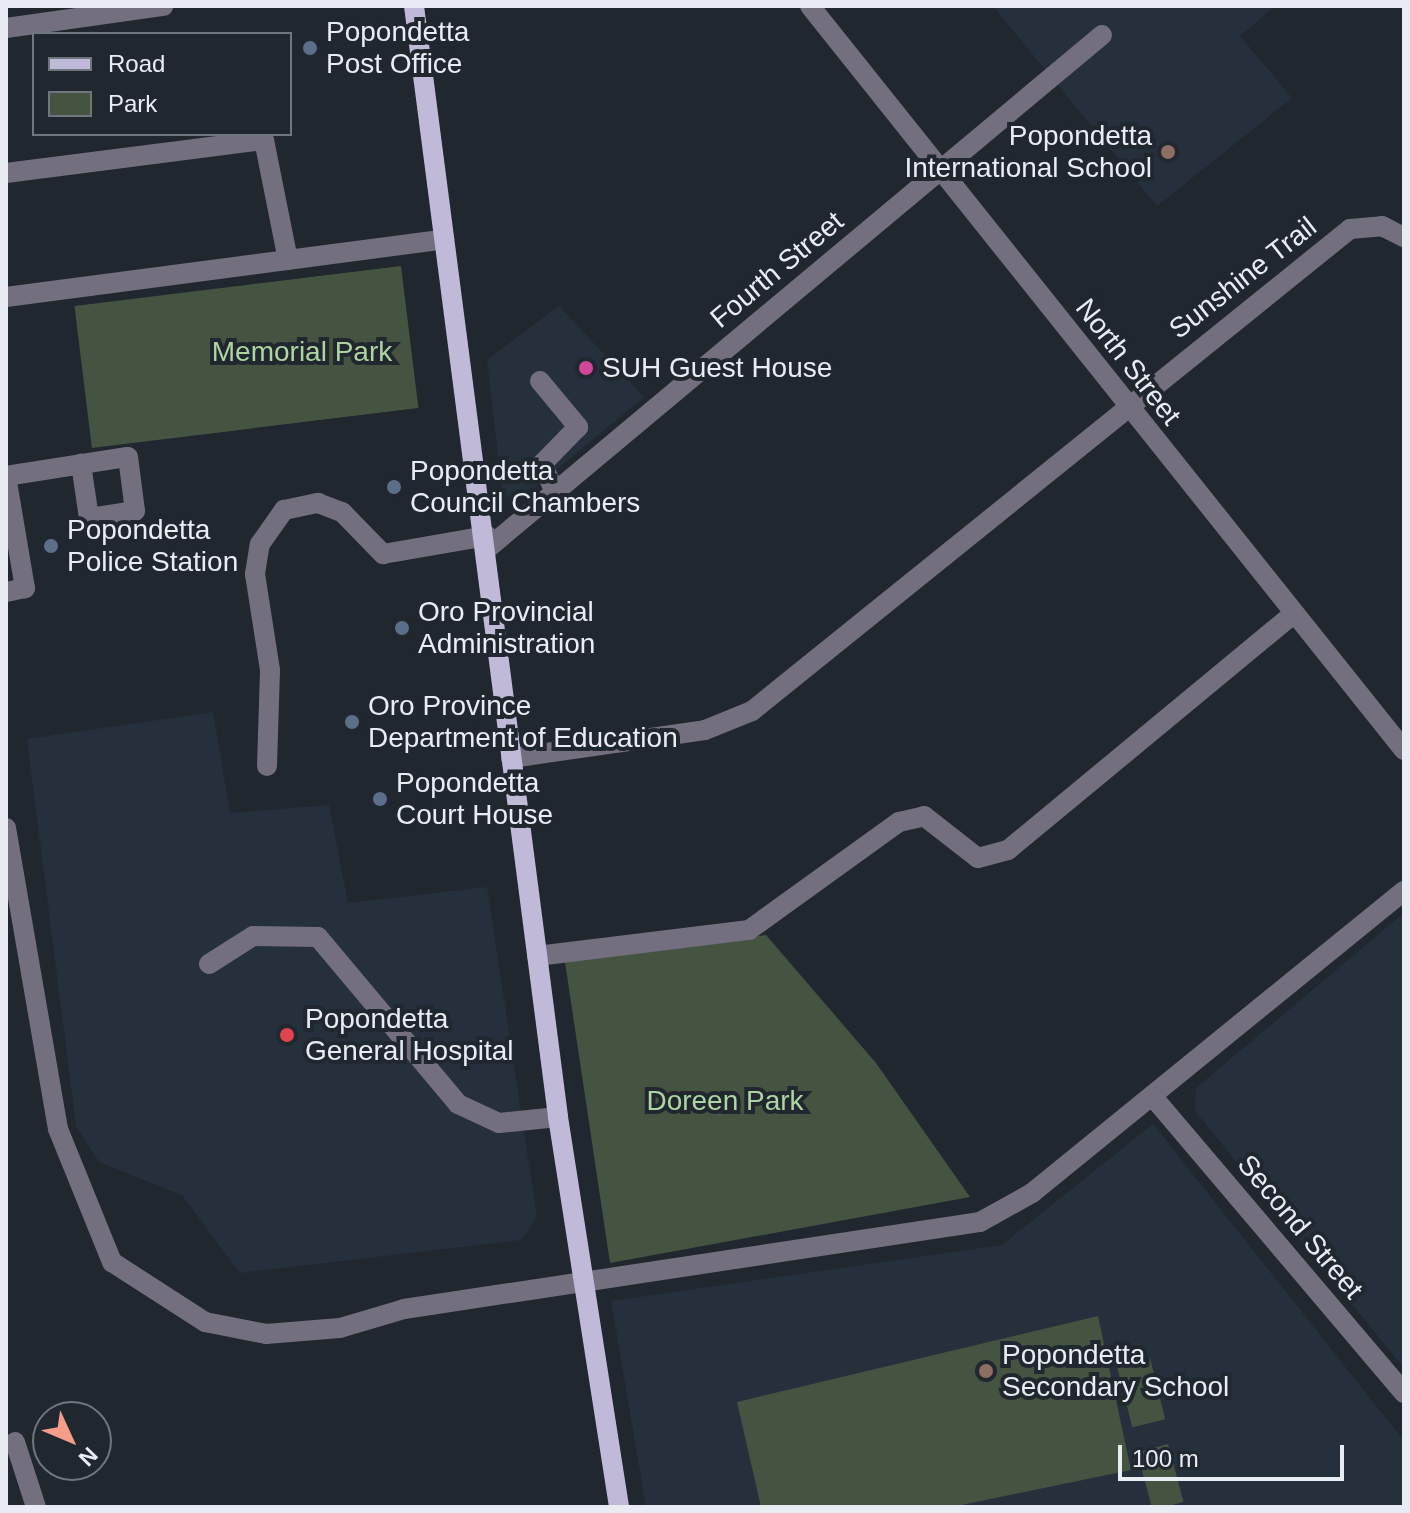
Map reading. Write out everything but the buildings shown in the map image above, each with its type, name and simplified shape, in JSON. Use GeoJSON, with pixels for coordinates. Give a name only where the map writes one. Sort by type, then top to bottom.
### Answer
{"type":"FeatureCollection","features":[{"type":"Feature","properties":{"kind":"main road"},"geometry":{"type":"LineString","coordinates":[[414,6],[488,542],[511,758],[558,1117],[619,1507]]}},
{"type":"Feature","properties":{"kind":"street"},"geometry":{"type":"LineString","coordinates":[[6,28],[163,6]]}},
{"type":"Feature","properties":{"kind":"street","name":"North Street"},"geometry":{"type":"LineString","coordinates":[[810,6],[944,168],[1126,407],[1404,750]]}},
{"type":"Feature","properties":{"kind":"street","name":"Fourth Street"},"geometry":{"type":"LineString","coordinates":[[488,542],[555,492],[1102,35]]}},
{"type":"Feature","properties":{"kind":"street"},"geometry":{"type":"LineString","coordinates":[[6,173],[264,140],[288,260]]}},
{"type":"Feature","properties":{"kind":"street","name":"Sunshine Trail"},"geometry":{"type":"LineString","coordinates":[[511,758],[705,730],[752,711],[1350,229],[1382,226],[1404,237]]}},
{"type":"Feature","properties":{"kind":"street"},"geometry":{"type":"LineString","coordinates":[[6,297],[444,239]]}},
{"type":"Feature","properties":{"kind":"street"},"geometry":{"type":"LineString","coordinates":[[540,381],[578,427],[542,464],[555,492]]}},
{"type":"Feature","properties":{"kind":"street"},"geometry":{"type":"LineString","coordinates":[[6,592],[25,588],[6,476],[81,464]]}},
{"type":"Feature","properties":{"kind":"street"},"geometry":{"type":"LineString","coordinates":[[267,766],[270,670],[255,574],[260,544],[284,510],[318,503],[342,512],[383,554],[488,542]]}},
{"type":"Feature","properties":{"kind":"street"},"geometry":{"type":"LineString","coordinates":[[537,956],[749,930],[899,822],[924,816],[978,858],[1008,850],[1294,613]]}},
{"type":"Feature","properties":{"kind":"street"},"geometry":{"type":"LineString","coordinates":[[6,828],[58,1129],[112,1262],[205,1322],[266,1334],[340,1328],[404,1309],[980,1222],[1032,1193],[1404,891]]}},
{"type":"Feature","properties":{"kind":"street"},"geometry":{"type":"LineString","coordinates":[[209,964],[253,936],[318,937],[458,1104],[499,1123],[558,1117]]}},
{"type":"Feature","properties":{"kind":"street","name":"Second Street"},"geometry":{"type":"LineString","coordinates":[[1153,1097],[1404,1393]]}},
{"type":"Feature","properties":{"kind":"street"},"geometry":{"type":"LineString","coordinates":[[15,1442],[36,1507]]}},
{"type":"Feature","properties":{"kind":"shaded area","name":"Popondetta International School"},"geometry":{"type":"Polygon","coordinates":[[[993,6],[1275,6],[1240,36],[1292,98],[1157,206],[993,6]]]}},
{"type":"Feature","properties":{"kind":"shaded area","name":"SUH Guest House"},"geometry":{"type":"Polygon","coordinates":[[[559,306],[644,397],[515,504],[502,491],[487,360],[559,306]]]}},
{"type":"Feature","properties":{"kind":"shaded area","name":"Popondetta General Hospital"},"geometry":{"type":"Polygon","coordinates":[[[213,712],[230,813],[329,805],[348,903],[487,887],[537,1217],[521,1240],[240,1273],[182,1195],[99,1162],[76,1126],[27,739],[213,712]]]}},
{"type":"Feature","properties":{"kind":"shaded area"},"geometry":{"type":"Polygon","coordinates":[[[1404,913],[1404,1368],[1195,1111],[1196,1088],[1404,913]]]}},
{"type":"Feature","properties":{"kind":"shaded area","name":"Popondetta Secondary School"},"geometry":{"type":"Polygon","coordinates":[[[1153,1124],[1404,1441],[1404,1507],[646,1507],[611,1301],[1002,1245],[1153,1124]]]}},
{"type":"Feature","properties":{"kind":"green space","name":"Memorial Park"},"geometry":{"type":"Polygon","coordinates":[[[401,266],[418,408],[92,448],[74,306],[401,266]]]}},
{"type":"Feature","properties":{"kind":"green space","name":"Doreen Park"},"geometry":{"type":"Polygon","coordinates":[[[766,935],[876,1063],[970,1197],[610,1263],[565,962],[766,935]]]}},
{"type":"Feature","properties":{"kind":"green space"},"geometry":{"type":"Polygon","coordinates":[[[1098,1316],[1131,1470],[952,1507],[761,1507],[737,1402],[1098,1316]]]}},
{"type":"Feature","properties":{"kind":"green space"},"geometry":{"type":"Polygon","coordinates":[[[1150,1358],[1165,1419],[1132,1427],[1117,1366],[1150,1358]]]}},
{"type":"Feature","properties":{"kind":"green space"},"geometry":{"type":"Polygon","coordinates":[[[1168,1444],[1184,1502],[1152,1507],[1137,1452],[1168,1444]]]}},
{"type":"Feature","properties":{"kind":"place","name":"Popondetta Post Office"},"geometry":{"type":"Point","coordinates":[310,48]}},
{"type":"Feature","properties":{"kind":"place","name":"Popondetta International School"},"geometry":{"type":"Point","coordinates":[1168,152]}},
{"type":"Feature","properties":{"kind":"place","name":"SUH Guest House"},"geometry":{"type":"Point","coordinates":[586,368]}},
{"type":"Feature","properties":{"kind":"place","name":"Popondetta Council Chambers"},"geometry":{"type":"Point","coordinates":[394,487]}},
{"type":"Feature","properties":{"kind":"place","name":"Popondetta Police Station"},"geometry":{"type":"Point","coordinates":[51,546]}},
{"type":"Feature","properties":{"kind":"place","name":"Oro Provincial Administration"},"geometry":{"type":"Point","coordinates":[402,628]}},
{"type":"Feature","properties":{"kind":"place","name":"Oro Province Department of Education"},"geometry":{"type":"Point","coordinates":[352,722]}},
{"type":"Feature","properties":{"kind":"place","name":"Popondetta Court House"},"geometry":{"type":"Point","coordinates":[380,799]}},
{"type":"Feature","properties":{"kind":"place","name":"Popondetta General Hospital"},"geometry":{"type":"Point","coordinates":[287,1035]}},
{"type":"Feature","properties":{"kind":"place","name":"Popondetta Secondary School"},"geometry":{"type":"Point","coordinates":[986,1371]}}]}
